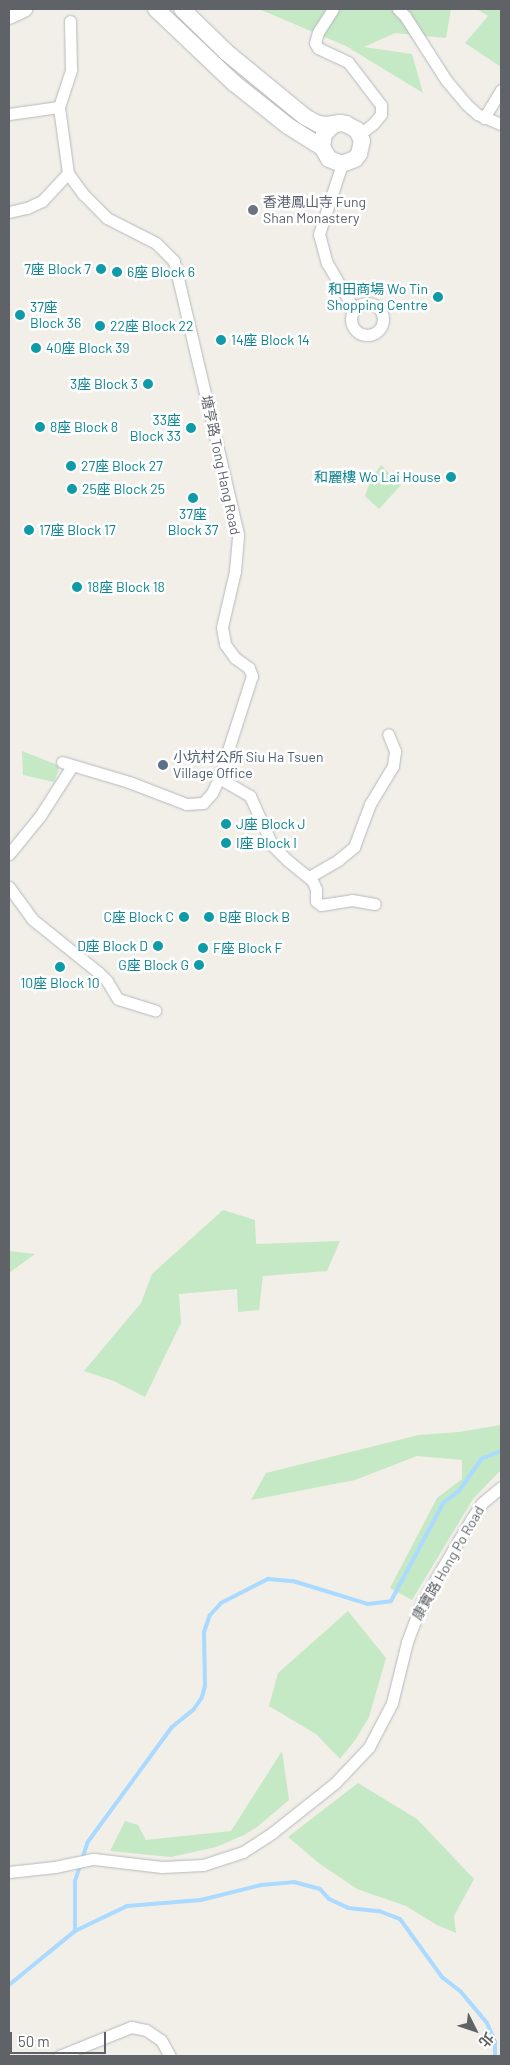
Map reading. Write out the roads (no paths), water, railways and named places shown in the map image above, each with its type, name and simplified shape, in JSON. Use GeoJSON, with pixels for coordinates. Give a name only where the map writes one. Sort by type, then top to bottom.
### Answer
{"type":"FeatureCollection","features":[{"type":"Feature","properties":{"kind":"street"},"geometry":{"type":"LineString","coordinates":[[9,16],[24,9]]}},
{"type":"Feature","properties":{"kind":"street"},"geometry":{"type":"LineString","coordinates":[[156,9],[234,84],[288,126],[322,147],[329,159],[342,164],[355,160],[359,154],[362,141],[360,134],[352,126],[340,123],[318,124],[305,118],[226,52],[182,9]]}},
{"type":"Feature","properties":{"kind":"street"},"geometry":{"type":"LineString","coordinates":[[333,9],[318,32],[315,43],[318,48],[348,62],[381,104],[381,114],[374,123],[360,134]]}},
{"type":"Feature","properties":{"kind":"street"},"geometry":{"type":"LineString","coordinates":[[398,9],[405,16],[446,80],[466,104],[484,118],[501,124]]}},
{"type":"Feature","properties":{"kind":"street","name":"塘亨路 Tong Hang Road"},"geometry":{"type":"LineString","coordinates":[[9,854],[40,816],[67,764],[129,782],[186,804],[196,805],[203,803],[220,778],[252,676],[249,668],[235,658],[225,644],[222,627],[236,571],[238,534],[174,261],[156,243],[106,218],[83,194],[68,173],[59,107],[71,69],[70,21]]}},
{"type":"Feature","properties":{"kind":"street"},"geometry":{"type":"LineString","coordinates":[[484,118],[501,90]]}},
{"type":"Feature","properties":{"kind":"street"},"geometry":{"type":"LineString","coordinates":[[9,114],[59,107]]}},
{"type":"Feature","properties":{"kind":"street"},"geometry":{"type":"LineString","coordinates":[[322,147],[324,134],[328,129],[340,123]]}},
{"type":"Feature","properties":{"kind":"street"},"geometry":{"type":"LineString","coordinates":[[342,164],[319,234],[327,263],[354,308]]}},
{"type":"Feature","properties":{"kind":"street"},"geometry":{"type":"LineString","coordinates":[[9,212],[27,208],[42,201],[68,173]]}},
{"type":"Feature","properties":{"kind":"street"},"geometry":{"type":"LineString","coordinates":[[309,877],[338,860],[354,847],[370,804],[393,766],[395,751],[388,734]]}},
{"type":"Feature","properties":{"kind":"street"},"geometry":{"type":"LineString","coordinates":[[220,778],[250,796],[272,845],[315,884],[316,901],[321,905],[352,900],[375,904]]}},
{"type":"Feature","properties":{"kind":"street"},"geometry":{"type":"LineString","coordinates":[[9,887],[32,919],[98,972],[107,981],[118,999],[155,1010]]}},
{"type":"Feature","properties":{"kind":"street","name":"康寶路 Hong Po Road"},"geometry":{"type":"LineString","coordinates":[[9,1872],[55,1868],[94,1859],[183,1867],[224,1860],[261,1841],[347,1772],[369,1747],[386,1718],[397,1687],[407,1642],[422,1602],[482,1503],[501,1486]]}},
{"type":"Feature","properties":{"kind":"street"},"geometry":{"type":"LineString","coordinates":[[59,2056],[131,2027],[146,2030],[161,2040],[170,2056]]}},
{"type":"Feature","properties":{"kind":"waterway"},"geometry":{"type":"LineString","coordinates":[[9,1985],[75,1931],[75,1881],[87,1843],[172,1727],[194,1709],[202,1697],[205,1686],[204,1632],[210,1615],[221,1603],[268,1579],[293,1581],[368,1604],[391,1601],[443,1503],[459,1491],[481,1459],[501,1451]]}},
{"type":"Feature","properties":{"kind":"waterway"},"geometry":{"type":"LineString","coordinates":[[75,1931],[127,1906],[201,1900],[261,1885],[294,1882],[320,1889],[329,1899],[348,1908],[379,1911],[400,1919],[442,1977],[461,1992],[487,2023],[495,2042],[495,2056]]}},
{"type":"Feature","properties":{"kind":"place","name":"香港鳳山寺 Fung Shan Monastery"},"geometry":{"type":"Point","coordinates":[253,210]}},
{"type":"Feature","properties":{"kind":"place","name":"7座 Block 7"},"geometry":{"type":"Point","coordinates":[101,269]}},
{"type":"Feature","properties":{"kind":"place","name":"6座 Block 6"},"geometry":{"type":"Point","coordinates":[117,272]}},
{"type":"Feature","properties":{"kind":"place","name":"和田商場 Wo Tin Shopping Centre"},"geometry":{"type":"Point","coordinates":[438,297]}},
{"type":"Feature","properties":{"kind":"place","name":"37座 Block 36"},"geometry":{"type":"Point","coordinates":[20,315]}},
{"type":"Feature","properties":{"kind":"place","name":"22座 Block 22"},"geometry":{"type":"Point","coordinates":[100,326]}},
{"type":"Feature","properties":{"kind":"place","name":"14座 Block 14"},"geometry":{"type":"Point","coordinates":[221,340]}},
{"type":"Feature","properties":{"kind":"place","name":"40座 Block 39"},"geometry":{"type":"Point","coordinates":[36,348]}},
{"type":"Feature","properties":{"kind":"place","name":"3座 Block 3"},"geometry":{"type":"Point","coordinates":[148,384]}},
{"type":"Feature","properties":{"kind":"place","name":"8座 Block 8"},"geometry":{"type":"Point","coordinates":[40,427]}},
{"type":"Feature","properties":{"kind":"place","name":"33座 Block 33"},"geometry":{"type":"Point","coordinates":[191,428]}},
{"type":"Feature","properties":{"kind":"place","name":"27座 Block 27"},"geometry":{"type":"Point","coordinates":[71,466]}},
{"type":"Feature","properties":{"kind":"place","name":"和麗樓 Wo Lai House"},"geometry":{"type":"Point","coordinates":[451,477]}},
{"type":"Feature","properties":{"kind":"place","name":"25座 Block 25"},"geometry":{"type":"Point","coordinates":[72,489]}},
{"type":"Feature","properties":{"kind":"place","name":"37座 Block 37"},"geometry":{"type":"Point","coordinates":[193,498]}},
{"type":"Feature","properties":{"kind":"place","name":"17座 Block 17"},"geometry":{"type":"Point","coordinates":[29,530]}},
{"type":"Feature","properties":{"kind":"place","name":"18座 Block 18"},"geometry":{"type":"Point","coordinates":[77,587]}},
{"type":"Feature","properties":{"kind":"place","name":"小坑村公所 Siu Ha Tsuen Village Office"},"geometry":{"type":"Point","coordinates":[163,765]}},
{"type":"Feature","properties":{"kind":"place","name":"J座 Block J"},"geometry":{"type":"Point","coordinates":[226,824]}},
{"type":"Feature","properties":{"kind":"place","name":"I座 Block I"},"geometry":{"type":"Point","coordinates":[226,843]}},
{"type":"Feature","properties":{"kind":"place","name":"C座 Block C"},"geometry":{"type":"Point","coordinates":[184,917]}},
{"type":"Feature","properties":{"kind":"place","name":"B座 Block B"},"geometry":{"type":"Point","coordinates":[209,917]}},
{"type":"Feature","properties":{"kind":"place","name":"D座 Block D"},"geometry":{"type":"Point","coordinates":[158,946]}},
{"type":"Feature","properties":{"kind":"place","name":"F座 Block F"},"geometry":{"type":"Point","coordinates":[203,948]}},
{"type":"Feature","properties":{"kind":"place","name":"G座 Block G"},"geometry":{"type":"Point","coordinates":[199,965]}},
{"type":"Feature","properties":{"kind":"place","name":"10座 Block 10"},"geometry":{"type":"Point","coordinates":[60,967]}}]}
